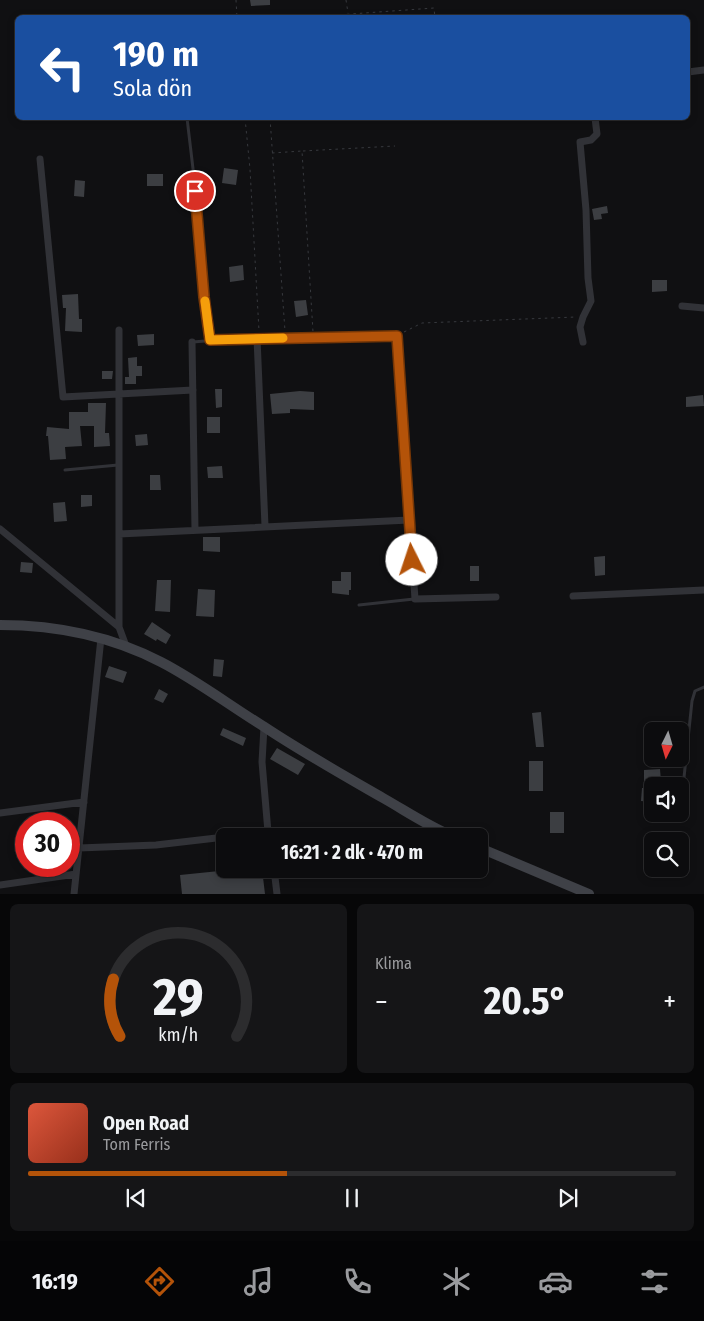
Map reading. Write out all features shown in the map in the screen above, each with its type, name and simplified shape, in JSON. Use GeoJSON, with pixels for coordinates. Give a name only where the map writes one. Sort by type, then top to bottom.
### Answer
{"type":"FeatureCollection","features":[{"type":"Feature","properties":{"kind":"main road"},"geometry":{"type":"LineString","coordinates":[[0,625],[53,628],[101,638],[126,646],[183,674],[264,727],[438,828]]}},
{"type":"Feature","properties":{"kind":"main road"},"geometry":{"type":"LineString","coordinates":[[488,851],[589,894]]}},
{"type":"Feature","properties":{"kind":"street"},"geometry":{"type":"LineString","coordinates":[[690,72],[704,70]]}},
{"type":"Feature","properties":{"kind":"street"},"geometry":{"type":"LineString","coordinates":[[583,342],[580,327],[583,316],[591,301],[580,142],[591,140],[597,134],[595,120]]}},
{"type":"Feature","properties":{"kind":"street"},"geometry":{"type":"LineString","coordinates":[[40,160],[63,397],[193,390]]}},
{"type":"Feature","properties":{"kind":"street"},"geometry":{"type":"LineString","coordinates":[[682,306],[704,308]]}},
{"type":"Feature","properties":{"kind":"street"},"geometry":{"type":"LineString","coordinates":[[119,330],[119,627],[126,646]]}},
{"type":"Feature","properties":{"kind":"street"},"geometry":{"type":"LineString","coordinates":[[397,336],[415,599],[496,597]]}},
{"type":"Feature","properties":{"kind":"street"},"geometry":{"type":"LineString","coordinates":[[258,338],[265,526]]}},
{"type":"Feature","properties":{"kind":"street"},"geometry":{"type":"LineString","coordinates":[[192,342],[196,530]]}},
{"type":"Feature","properties":{"kind":"street"},"geometry":{"type":"LineString","coordinates":[[119,534],[409,520]]}},
{"type":"Feature","properties":{"kind":"street"},"geometry":{"type":"LineString","coordinates":[[0,529],[119,627]]}},
{"type":"Feature","properties":{"kind":"street"},"geometry":{"type":"LineString","coordinates":[[573,596],[704,590]]}},
{"type":"Feature","properties":{"kind":"street"},"geometry":{"type":"LineString","coordinates":[[80,839],[101,638]]}},
{"type":"Feature","properties":{"kind":"street"},"geometry":{"type":"LineString","coordinates":[[264,727],[262,762],[268,828]]}},
{"type":"Feature","properties":{"kind":"street"},"geometry":{"type":"LineString","coordinates":[[0,813],[84,802]]}},
{"type":"Feature","properties":{"kind":"street"},"geometry":{"type":"LineString","coordinates":[[80,848],[156,845],[216,839]]}},
{"type":"Feature","properties":{"kind":"street"},"geometry":{"type":"LineString","coordinates":[[0,885],[55,877]]}},
{"type":"Feature","properties":{"kind":"street"},"geometry":{"type":"LineString","coordinates":[[74,894],[76,877]]}},
{"type":"Feature","properties":{"kind":"street"},"geometry":{"type":"LineString","coordinates":[[275,878],[277,894]]}},
{"type":"Feature","properties":{"kind":"lane"},"geometry":{"type":"LineString","coordinates":[[187,120],[198,211],[204,297],[210,340]]}},
{"type":"Feature","properties":{"kind":"lane"},"geometry":{"type":"LineString","coordinates":[[192,342],[258,338],[397,336]]}},
{"type":"Feature","properties":{"kind":"lane"},"geometry":{"type":"LineString","coordinates":[[65,470],[119,465]]}},
{"type":"Feature","properties":{"kind":"lane"},"geometry":{"type":"LineString","coordinates":[[359,605],[415,599]]}},
{"type":"Feature","properties":{"kind":"lane"},"geometry":{"type":"LineString","coordinates":[[684,777],[692,701],[695,691],[704,687]]}},
{"type":"Feature","properties":{"kind":"path"},"geometry":{"type":"LineString","coordinates":[[236,0],[237,15]]}},
{"type":"Feature","properties":{"kind":"path"},"geometry":{"type":"LineString","coordinates":[[346,0],[348,14]]}},
{"type":"Feature","properties":{"kind":"path"},"geometry":{"type":"LineString","coordinates":[[335,15],[434,8],[435,15]]}},
{"type":"Feature","properties":{"kind":"path"},"geometry":{"type":"LineString","coordinates":[[245,120],[250,169],[258,338]]}},
{"type":"Feature","properties":{"kind":"path"},"geometry":{"type":"LineString","coordinates":[[270,120],[286,338]]}},
{"type":"Feature","properties":{"kind":"path"},"geometry":{"type":"LineString","coordinates":[[272,153],[395,146]]}},
{"type":"Feature","properties":{"kind":"path"},"geometry":{"type":"LineString","coordinates":[[302,151],[313,338]]}},
{"type":"Feature","properties":{"kind":"path"},"geometry":{"type":"LineString","coordinates":[[397,336],[422,323],[583,316]]}},
{"type":"Feature","properties":{"kind":"building"},"geometry":{"type":"Polygon","coordinates":[[[250,0],[270,0],[270,5],[251,6],[250,0]]]}},
{"type":"Feature","properties":{"kind":"building"},"geometry":{"type":"Polygon","coordinates":[[[224,168],[238,170],[236,185],[222,183],[224,168]]]}},
{"type":"Feature","properties":{"kind":"building"},"geometry":{"type":"Polygon","coordinates":[[[147,174],[163,174],[163,186],[147,186],[147,174]]]}},
{"type":"Feature","properties":{"kind":"building"},"geometry":{"type":"Polygon","coordinates":[[[75,180],[85,181],[84,197],[74,196],[75,180]]]}},
{"type":"Feature","properties":{"kind":"building"},"geometry":{"type":"Polygon","coordinates":[[[607,206],[608,213],[601,214],[602,219],[594,220],[592,209],[607,206]]]}},
{"type":"Feature","properties":{"kind":"building"},"geometry":{"type":"Polygon","coordinates":[[[243,265],[244,280],[230,282],[229,267],[243,265]]]}},
{"type":"Feature","properties":{"kind":"building"},"geometry":{"type":"Polygon","coordinates":[[[652,280],[667,280],[667,291],[652,292],[652,280]]]}},
{"type":"Feature","properties":{"kind":"building"},"geometry":{"type":"Polygon","coordinates":[[[78,294],[79,319],[82,319],[82,332],[65,331],[66,308],[63,308],[62,295],[78,294]]]}},
{"type":"Feature","properties":{"kind":"building"},"geometry":{"type":"Polygon","coordinates":[[[306,300],[308,315],[296,317],[294,301],[306,300]]]}},
{"type":"Feature","properties":{"kind":"building"},"geometry":{"type":"Polygon","coordinates":[[[154,334],[154,345],[138,346],[137,335],[154,334]]]}},
{"type":"Feature","properties":{"kind":"building"},"geometry":{"type":"Polygon","coordinates":[[[137,357],[137,366],[142,366],[142,376],[136,376],[136,384],[125,384],[125,377],[129,377],[128,358],[137,357]]]}},
{"type":"Feature","properties":{"kind":"building"},"geometry":{"type":"Polygon","coordinates":[[[102,371],[113,371],[112,379],[102,379],[102,371]]]}},
{"type":"Feature","properties":{"kind":"building"},"geometry":{"type":"Polygon","coordinates":[[[215,389],[222,389],[222,407],[216,408],[215,389]]]}},
{"type":"Feature","properties":{"kind":"building"},"geometry":{"type":"Polygon","coordinates":[[[300,391],[314,392],[314,410],[290,409],[290,413],[272,414],[270,394],[300,391]]]}},
{"type":"Feature","properties":{"kind":"building"},"geometry":{"type":"Polygon","coordinates":[[[703,395],[704,406],[686,407],[686,397],[703,395]]]}},
{"type":"Feature","properties":{"kind":"building"},"geometry":{"type":"Polygon","coordinates":[[[88,403],[106,403],[105,433],[109,433],[110,446],[94,447],[94,426],[80,426],[82,446],[65,447],[66,459],[50,460],[48,436],[46,436],[47,427],[69,429],[69,412],[88,412],[88,403]]]}},
{"type":"Feature","properties":{"kind":"building"},"geometry":{"type":"Polygon","coordinates":[[[207,417],[220,417],[220,433],[207,433],[207,417]]]}},
{"type":"Feature","properties":{"kind":"building"},"geometry":{"type":"Polygon","coordinates":[[[147,434],[148,445],[136,446],[135,435],[147,434]]]}},
{"type":"Feature","properties":{"kind":"building"},"geometry":{"type":"Polygon","coordinates":[[[222,466],[223,478],[208,478],[207,467],[222,466]]]}},
{"type":"Feature","properties":{"kind":"building"},"geometry":{"type":"Polygon","coordinates":[[[150,475],[160,475],[161,490],[150,490],[150,475]]]}},
{"type":"Feature","properties":{"kind":"building"},"geometry":{"type":"Polygon","coordinates":[[[81,495],[92,495],[92,506],[81,507],[81,495]]]}},
{"type":"Feature","properties":{"kind":"building"},"geometry":{"type":"Polygon","coordinates":[[[65,502],[67,521],[54,522],[53,503],[65,502]]]}},
{"type":"Feature","properties":{"kind":"building"},"geometry":{"type":"Polygon","coordinates":[[[203,537],[220,537],[220,552],[203,551],[203,537]]]}},
{"type":"Feature","properties":{"kind":"building"},"geometry":{"type":"Polygon","coordinates":[[[605,556],[605,575],[595,576],[594,557],[605,556]]]}},
{"type":"Feature","properties":{"kind":"building"},"geometry":{"type":"Polygon","coordinates":[[[21,562],[33,563],[32,573],[20,572],[21,562]]]}},
{"type":"Feature","properties":{"kind":"building"},"geometry":{"type":"Polygon","coordinates":[[[470,566],[479,566],[479,581],[470,581],[470,566]]]}},
{"type":"Feature","properties":{"kind":"building"},"geometry":{"type":"Polygon","coordinates":[[[341,572],[351,572],[351,590],[349,590],[349,595],[332,593],[332,581],[341,581],[341,572]]]}},
{"type":"Feature","properties":{"kind":"building"},"geometry":{"type":"Polygon","coordinates":[[[157,580],[171,580],[170,612],[155,611],[157,580]]]}},
{"type":"Feature","properties":{"kind":"building"},"geometry":{"type":"Polygon","coordinates":[[[198,589],[215,590],[214,617],[196,616],[198,589]]]}},
{"type":"Feature","properties":{"kind":"building"},"geometry":{"type":"Polygon","coordinates":[[[152,622],[171,635],[166,644],[144,634],[152,622]]]}},
{"type":"Feature","properties":{"kind":"building"},"geometry":{"type":"Polygon","coordinates":[[[214,659],[224,660],[222,677],[213,676],[214,659]]]}},
{"type":"Feature","properties":{"kind":"building"},"geometry":{"type":"Polygon","coordinates":[[[109,666],[127,672],[123,683],[105,677],[109,666]]]}},
{"type":"Feature","properties":{"kind":"building"},"geometry":{"type":"Polygon","coordinates":[[[159,689],[168,694],[163,703],[154,699],[159,689]]]}},
{"type":"Feature","properties":{"kind":"building"},"geometry":{"type":"Polygon","coordinates":[[[541,712],[544,747],[536,747],[532,713],[541,712]]]}},
{"type":"Feature","properties":{"kind":"building"},"geometry":{"type":"Polygon","coordinates":[[[223,728],[246,738],[243,746],[220,735],[223,728]]]}},
{"type":"Feature","properties":{"kind":"building"},"geometry":{"type":"Polygon","coordinates":[[[277,748],[305,764],[298,775],[270,759],[277,748]]]}},
{"type":"Feature","properties":{"kind":"building"},"geometry":{"type":"Polygon","coordinates":[[[529,761],[543,761],[543,791],[529,791],[529,761]]]}},
{"type":"Feature","properties":{"kind":"building"},"geometry":{"type":"Polygon","coordinates":[[[660,769],[661,777],[644,777],[644,770],[660,769]]]}},
{"type":"Feature","properties":{"kind":"building"},"geometry":{"type":"Polygon","coordinates":[[[642,788],[644,788],[644,801],[641,801],[642,788]]]}},
{"type":"Feature","properties":{"kind":"building"},"geometry":{"type":"Polygon","coordinates":[[[550,812],[564,812],[564,833],[550,833],[550,812]]]}},
{"type":"Feature","properties":{"kind":"building"},"geometry":{"type":"Polygon","coordinates":[[[216,871],[216,878],[263,878],[265,894],[182,894],[180,875],[216,871]]]}},
{"type":"Feature","properties":{"kind":"slow traffic"},"geometry":{"type":"LineString","coordinates":[[205,301],[210,340],[283,338]]}},
{"type":"Feature","properties":{"kind":"route"},"geometry":{"type":"LineString","coordinates":[[195,191],[204,297],[210,340],[397,336],[412,560]]}}]}
